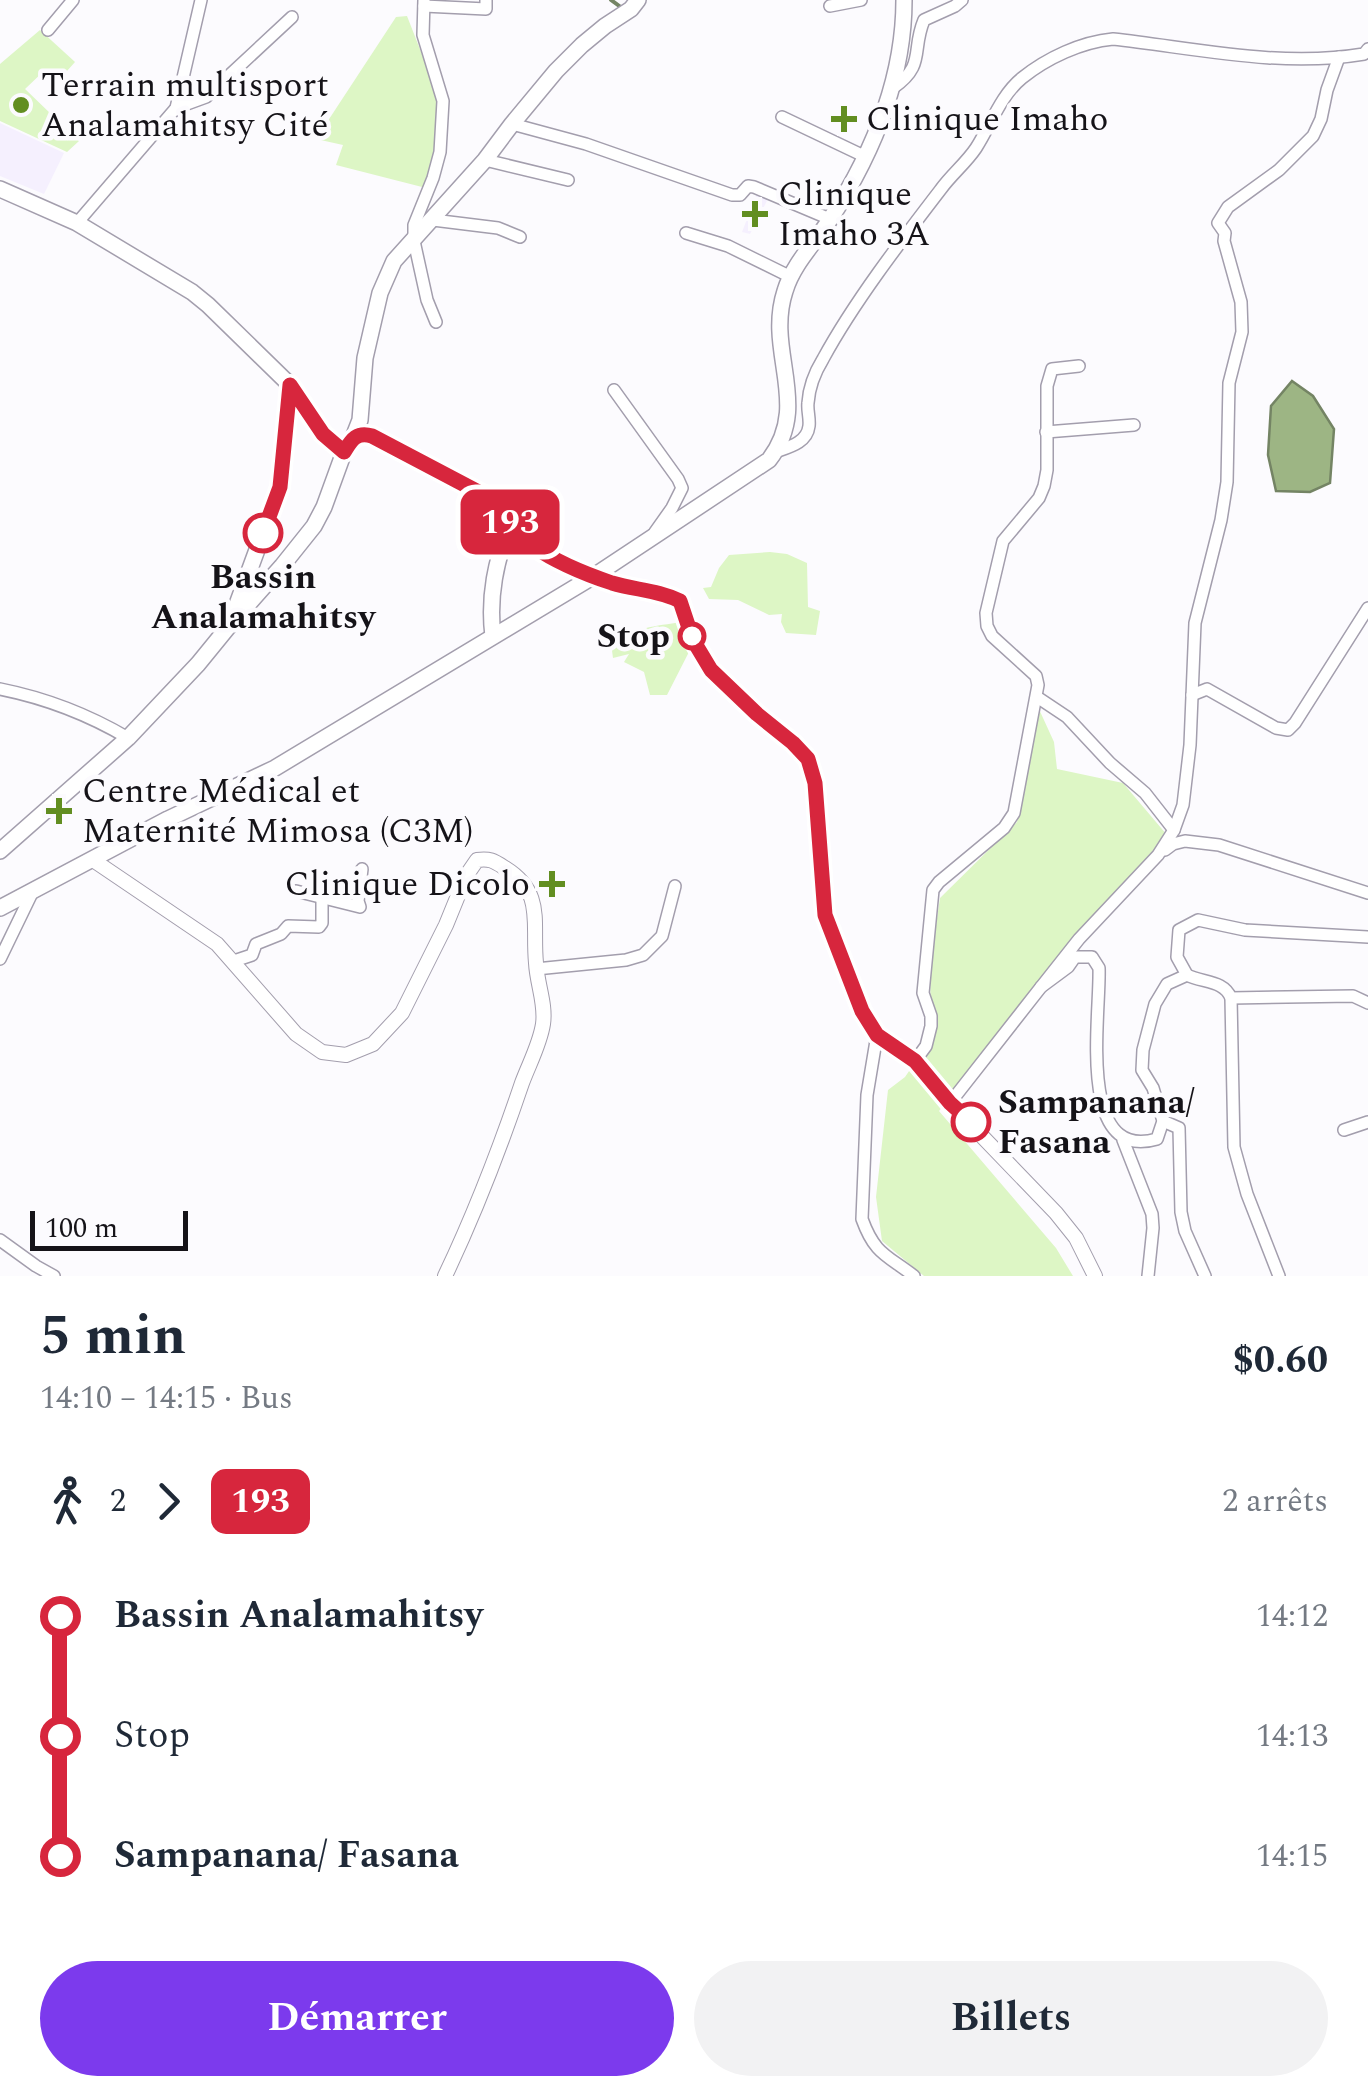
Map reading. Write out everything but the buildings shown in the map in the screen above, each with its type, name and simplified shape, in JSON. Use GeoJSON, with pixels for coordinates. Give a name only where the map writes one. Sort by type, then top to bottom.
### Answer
{"type":"FeatureCollection","features":[{"type":"Feature","properties":{"kind":"main road"},"geometry":{"type":"LineString","coordinates":[[0,850],[128,738],[198,664],[314,526],[360,420],[365,358],[380,293],[394,261],[571,56],[638,0]]}},
{"type":"Feature","properties":{"kind":"main road"},"geometry":{"type":"LineString","coordinates":[[0,908],[168,819],[275,768],[594,576],[762,466],[776,452],[784,438],[790,405],[779,334],[780,306],[790,276],[830,219],[878,132],[892,88],[904,0]]}},
{"type":"Feature","properties":{"kind":"main road"},"geometry":{"type":"LineString","coordinates":[[0,189],[77,223],[192,292],[290,385],[323,434],[344,452]]}},
{"type":"Feature","properties":{"kind":"main road"},"geometry":{"type":"LineString","coordinates":[[229,626],[280,487],[290,385]]}},
{"type":"Feature","properties":{"kind":"main road"},"geometry":{"type":"LineString","coordinates":[[353,438],[361,434],[372,436],[473,488],[492,501],[510,523],[491,594],[493,636]]}},
{"type":"Feature","properties":{"kind":"street"},"geometry":{"type":"LineString","coordinates":[[48,30],[73,0]]}},
{"type":"Feature","properties":{"kind":"street"},"geometry":{"type":"LineString","coordinates":[[77,223],[176,108],[202,0]]}},
{"type":"Feature","properties":{"kind":"street"},"geometry":{"type":"LineString","coordinates":[[436,322],[414,241],[414,225],[440,152],[443,101],[423,35],[424,3],[486,8],[486,0]]}},
{"type":"Feature","properties":{"kind":"street"},"geometry":{"type":"LineString","coordinates":[[830,6],[861,0]]}},
{"type":"Feature","properties":{"kind":"street"},"geometry":{"type":"LineString","coordinates":[[892,88],[912,71],[924,20],[962,0]]}},
{"type":"Feature","properties":{"kind":"street"},"geometry":{"type":"LineString","coordinates":[[176,108],[206,97],[292,17]]}},
{"type":"Feature","properties":{"kind":"street"},"geometry":{"type":"LineString","coordinates":[[776,452],[795,445],[806,435],[811,387],[823,358],[932,200],[973,152],[1000,104],[1019,80],[1067,51],[1113,38],[1265,57],[1364,55]]}},
{"type":"Feature","properties":{"kind":"street"},"geometry":{"type":"LineString","coordinates":[[1158,855],[1184,805],[1195,623],[1222,520],[1227,482],[1229,383],[1242,332],[1241,302],[1225,232],[1218,222],[1228,207],[1279,170],[1313,136],[1339,57]]}},
{"type":"Feature","properties":{"kind":"street"},"geometry":{"type":"LineString","coordinates":[[782,117],[866,156]]}},
{"type":"Feature","properties":{"kind":"street"},"geometry":{"type":"LineString","coordinates":[[512,124],[586,144],[732,195],[754,187],[830,219]]}},
{"type":"Feature","properties":{"kind":"street"},"geometry":{"type":"LineString","coordinates":[[485,160],[568,180]]}},
{"type":"Feature","properties":{"kind":"street"},"geometry":{"type":"LineString","coordinates":[[433,220],[498,228],[520,238]]}},
{"type":"Feature","properties":{"kind":"street"},"geometry":{"type":"LineString","coordinates":[[686,233],[728,246],[790,276]]}},
{"type":"Feature","properties":{"kind":"street"},"geometry":{"type":"LineString","coordinates":[[915,1061],[926,1046],[931,1026],[923,988],[933,890],[1010,822],[1014,812],[1037,696],[1036,676],[992,636],[986,613],[1003,540],[1044,486],[1046,386],[1052,370],[1079,366]]}},
{"type":"Feature","properties":{"kind":"street"},"geometry":{"type":"LineString","coordinates":[[614,390],[682,488],[652,536]]}},
{"type":"Feature","properties":{"kind":"street"},"geometry":{"type":"LineString","coordinates":[[1046,432],[1134,425]]}},
{"type":"Feature","properties":{"kind":"street"},"geometry":{"type":"LineString","coordinates":[[510,523],[531,545],[594,576],[680,601],[693,640],[711,670],[808,759],[815,783],[825,915],[862,1011],[877,1035],[915,1061],[1056,1213],[1076,1238],[1095,1276]]}},
{"type":"Feature","properties":{"kind":"street"},"geometry":{"type":"LineString","coordinates":[[1192,695],[1207,689],[1276,728],[1288,730],[1368,608]]}},
{"type":"Feature","properties":{"kind":"street"},"geometry":{"type":"LineString","coordinates":[[0,688],[98,720],[128,738]]}},
{"type":"Feature","properties":{"kind":"street"},"geometry":{"type":"LineString","coordinates":[[1037,696],[1066,717],[1145,793],[1174,830]]}},
{"type":"Feature","properties":{"kind":"street"},"geometry":{"type":"LineString","coordinates":[[950,1103],[1079,939],[1173,844],[1207,843],[1368,894]]}},
{"type":"Feature","properties":{"kind":"street"},"geometry":{"type":"LineString","coordinates":[[93,860],[217,944],[296,1034],[322,1052],[346,1054],[373,1044],[402,1013],[476,860],[491,859],[526,884],[533,898],[542,1026],[502,1143],[446,1276]]}},
{"type":"Feature","properties":{"kind":"street"},"geometry":{"type":"LineString","coordinates":[[296,891],[360,907],[362,868]]}},
{"type":"Feature","properties":{"kind":"street"},"geometry":{"type":"LineString","coordinates":[[536,969],[643,956],[662,936],[674,886]]}},
{"type":"Feature","properties":{"kind":"street"},"geometry":{"type":"LineString","coordinates":[[0,959],[32,892]]}},
{"type":"Feature","properties":{"kind":"street"},"geometry":{"type":"LineString","coordinates":[[234,960],[252,955],[256,944],[281,934],[288,926],[319,927],[322,898]]}},
{"type":"Feature","properties":{"kind":"street"},"geometry":{"type":"LineString","coordinates":[[1279,1276],[1247,1194],[1234,1147],[1231,998],[1224,987],[1187,975],[1177,958],[1179,930],[1198,920],[1245,930],[1368,938]]}},
{"type":"Feature","properties":{"kind":"street"},"geometry":{"type":"LineString","coordinates":[[1041,987],[1075,957],[1092,957],[1096,962],[1100,975],[1096,1065],[1099,1095],[1123,1140],[1152,1214],[1148,1276]]}},
{"type":"Feature","properties":{"kind":"street"},"geometry":{"type":"LineString","coordinates":[[1123,1140],[1141,1144],[1159,1136],[1163,1121],[1153,1088],[1142,1070],[1142,1050],[1155,1004],[1167,984],[1187,975]]}},
{"type":"Feature","properties":{"kind":"street"},"geometry":{"type":"LineString","coordinates":[[1231,998],[1353,996],[1368,1002]]}},
{"type":"Feature","properties":{"kind":"street"},"geometry":{"type":"LineString","coordinates":[[877,1035],[867,1094],[862,1219],[869,1238],[889,1260],[914,1276]]}},
{"type":"Feature","properties":{"kind":"street"},"geometry":{"type":"LineString","coordinates":[[1163,1121],[1180,1128],[1181,1212],[1204,1276]]}},
{"type":"Feature","properties":{"kind":"street"},"geometry":{"type":"LineString","coordinates":[[1344,1130],[1368,1122]]}},
{"type":"Feature","properties":{"kind":"street"},"geometry":{"type":"LineString","coordinates":[[0,1240],[54,1276]]}},
{"type":"Feature","properties":{"kind":"shaded area"},"geometry":{"type":"Polygon","coordinates":[[[407,16],[439,98],[436,143],[426,188],[336,165],[343,145],[316,139],[396,17],[407,16]]]}},
{"type":"Feature","properties":{"kind":"shaded area","name":"Terrain multisport Analamahitsy Cité"},"geometry":{"type":"Polygon","coordinates":[[[40,30],[75,62],[58,81],[46,69],[25,89],[79,141],[67,152],[0,121],[0,64],[40,30]]]}},
{"type":"Feature","properties":{"kind":"shaded area"},"geometry":{"type":"Polygon","coordinates":[[[0,123],[64,153],[44,194],[0,176],[0,123]]]}},
{"type":"Feature","properties":{"kind":"shaded area","name":"Clinique Imaho 3A"},"geometry":{"type":"Polygon","coordinates":[[[758,191],[770,195],[750,234],[742,232],[758,191]]]}},
{"type":"Feature","properties":{"kind":"shaded area"},"geometry":{"type":"Polygon","coordinates":[[[1292,381],[1313,396],[1334,429],[1330,483],[1310,492],[1276,491],[1268,455],[1271,406],[1292,381]]]}},
{"type":"Feature","properties":{"kind":"shaded area"},"geometry":{"type":"Polygon","coordinates":[[[770,552],[807,563],[808,607],[820,611],[816,635],[786,633],[782,614],[769,615],[738,600],[709,599],[703,588],[711,587],[729,555],[770,552]]]}},
{"type":"Feature","properties":{"kind":"shaded area"},"geometry":{"type":"Polygon","coordinates":[[[681,622],[691,648],[667,695],[650,695],[644,672],[624,662],[629,654],[613,658],[611,643],[636,631],[681,622]]]}},
{"type":"Feature","properties":{"kind":"shaded area"},"geometry":{"type":"Polygon","coordinates":[[[1038,707],[1054,742],[1057,769],[1123,783],[1167,835],[1139,877],[939,1111],[1056,1248],[1073,1276],[924,1276],[882,1241],[876,1197],[888,1090],[905,1077],[931,1039],[930,966],[940,898],[1017,822],[1038,707]]]}},
{"type":"Feature","properties":{"kind":"waterway"},"geometry":{"type":"LineString","coordinates":[[611,0],[622,8]]}},
{"type":"Feature","properties":{"kind":"bus line","name":"193"},"geometry":{"type":"LineString","coordinates":[[263,533],[280,487],[290,385],[323,434],[344,452],[353,438],[361,434],[372,436],[484,495],[531,545],[566,564],[614,584],[666,594],[680,601],[693,640],[711,670],[808,759],[815,783],[825,915],[862,1011],[877,1035],[915,1061],[971,1122]]}},
{"type":"Feature","properties":{"kind":"place","name":"Terrain multisport Analamahitsy Cité"},"geometry":{"type":"Point","coordinates":[21,105]}},
{"type":"Feature","properties":{"kind":"place","name":"Clinique Imaho"},"geometry":{"type":"Point","coordinates":[844,119]}},
{"type":"Feature","properties":{"kind":"place","name":"Clinique Imaho 3A"},"geometry":{"type":"Point","coordinates":[755,214]}},
{"type":"Feature","properties":{"kind":"place","name":"Bassin Analamahitsy"},"geometry":{"type":"Point","coordinates":[263,533]}},
{"type":"Feature","properties":{"kind":"place","name":"Stop"},"geometry":{"type":"Point","coordinates":[692,636]}},
{"type":"Feature","properties":{"kind":"place","name":"Centre Médical et Maternité Mimosa (C3M)"},"geometry":{"type":"Point","coordinates":[59,811]}},
{"type":"Feature","properties":{"kind":"place","name":"Clinique Dicolo"},"geometry":{"type":"Point","coordinates":[552,884]}},
{"type":"Feature","properties":{"kind":"place","name":"Sampanana/ Fasana"},"geometry":{"type":"Point","coordinates":[971,1122]}}]}
